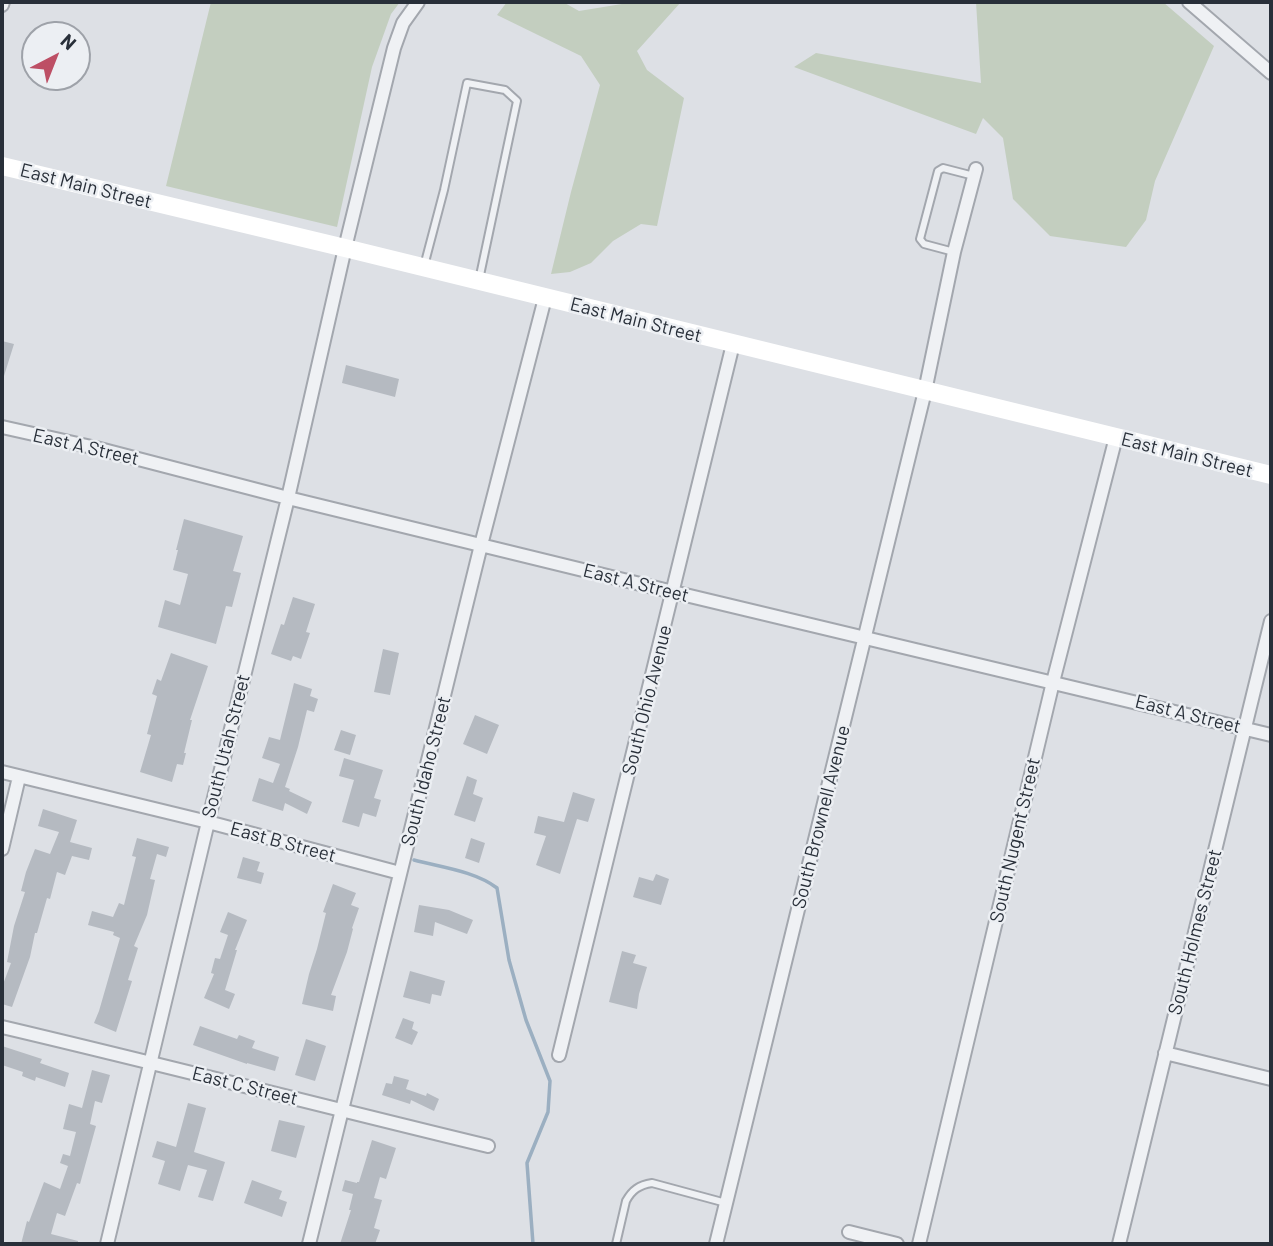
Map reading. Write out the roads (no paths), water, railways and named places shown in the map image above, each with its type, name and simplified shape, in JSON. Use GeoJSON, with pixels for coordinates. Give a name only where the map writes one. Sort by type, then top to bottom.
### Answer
{"type":"FeatureCollection","features":[{"type":"Feature","properties":{"kind":"street","name":"South Utah Street"},"geometry":{"type":"LineString","coordinates":[[107,1244],[394,48],[403,23],[418,2]]}},
{"type":"Feature","properties":{"kind":"street"},"geometry":{"type":"LineString","coordinates":[[1189,2],[1271,73]]}},
{"type":"Feature","properties":{"kind":"street","name":"East Main Street"},"geometry":{"type":"LineString","coordinates":[[2,166],[1271,475]]}},
{"type":"Feature","properties":{"kind":"street","name":"South Brownell Avenue"},"geometry":{"type":"LineString","coordinates":[[716,1244],[925,391],[954,252],[975,172]]}},
{"type":"Feature","properties":{"kind":"street","name":"South Idaho Street"},"geometry":{"type":"LineString","coordinates":[[309,1244],[481,545],[545,298]]}},
{"type":"Feature","properties":{"kind":"street","name":"South Ohio Avenue"},"geometry":{"type":"LineString","coordinates":[[559,1055],[733,344]]}},
{"type":"Feature","properties":{"kind":"street","name":"East A Street"},"geometry":{"type":"LineString","coordinates":[[2,427],[1271,735]]}},
{"type":"Feature","properties":{"kind":"street","name":"South Nugent Street"},"geometry":{"type":"LineString","coordinates":[[919,1244],[1053,682],[1116,437]]}},
{"type":"Feature","properties":{"kind":"street","name":"South Holmes Street"},"geometry":{"type":"LineString","coordinates":[[1119,1244],[1271,621]]}},
{"type":"Feature","properties":{"kind":"street","name":"East B Street"},"geometry":{"type":"LineString","coordinates":[[2,772],[208,822],[400,873]]}},
{"type":"Feature","properties":{"kind":"street"},"geometry":{"type":"LineString","coordinates":[[2,849],[19,777]]}},
{"type":"Feature","properties":{"kind":"street","name":"East C Street"},"geometry":{"type":"LineString","coordinates":[[2,1027],[150,1061],[488,1146]]}},
{"type":"Feature","properties":{"kind":"street"},"geometry":{"type":"LineString","coordinates":[[1165,1053],[1271,1079]]}},
{"type":"Feature","properties":{"kind":"street"},"geometry":{"type":"LineString","coordinates":[[849,1232],[897,1244]]}},
{"type":"Feature","properties":{"kind":"lane"},"geometry":{"type":"LineString","coordinates":[[423,268],[444,191],[467,83],[505,90],[517,101],[478,282]]}},
{"type":"Feature","properties":{"kind":"lane"},"geometry":{"type":"LineString","coordinates":[[954,252],[924,244],[920,239],[938,171],[943,168],[975,172]]}},
{"type":"Feature","properties":{"kind":"lane"},"geometry":{"type":"LineString","coordinates":[[616,1244],[626,1201],[629,1195],[642,1185],[652,1183],[726,1203]]}},
{"type":"Feature","properties":{"kind":"waterway"},"geometry":{"type":"LineString","coordinates":[[414,860],[478,877],[497,888],[509,960],[526,1020],[550,1081],[548,1112],[527,1163],[533,1244]]}}]}
